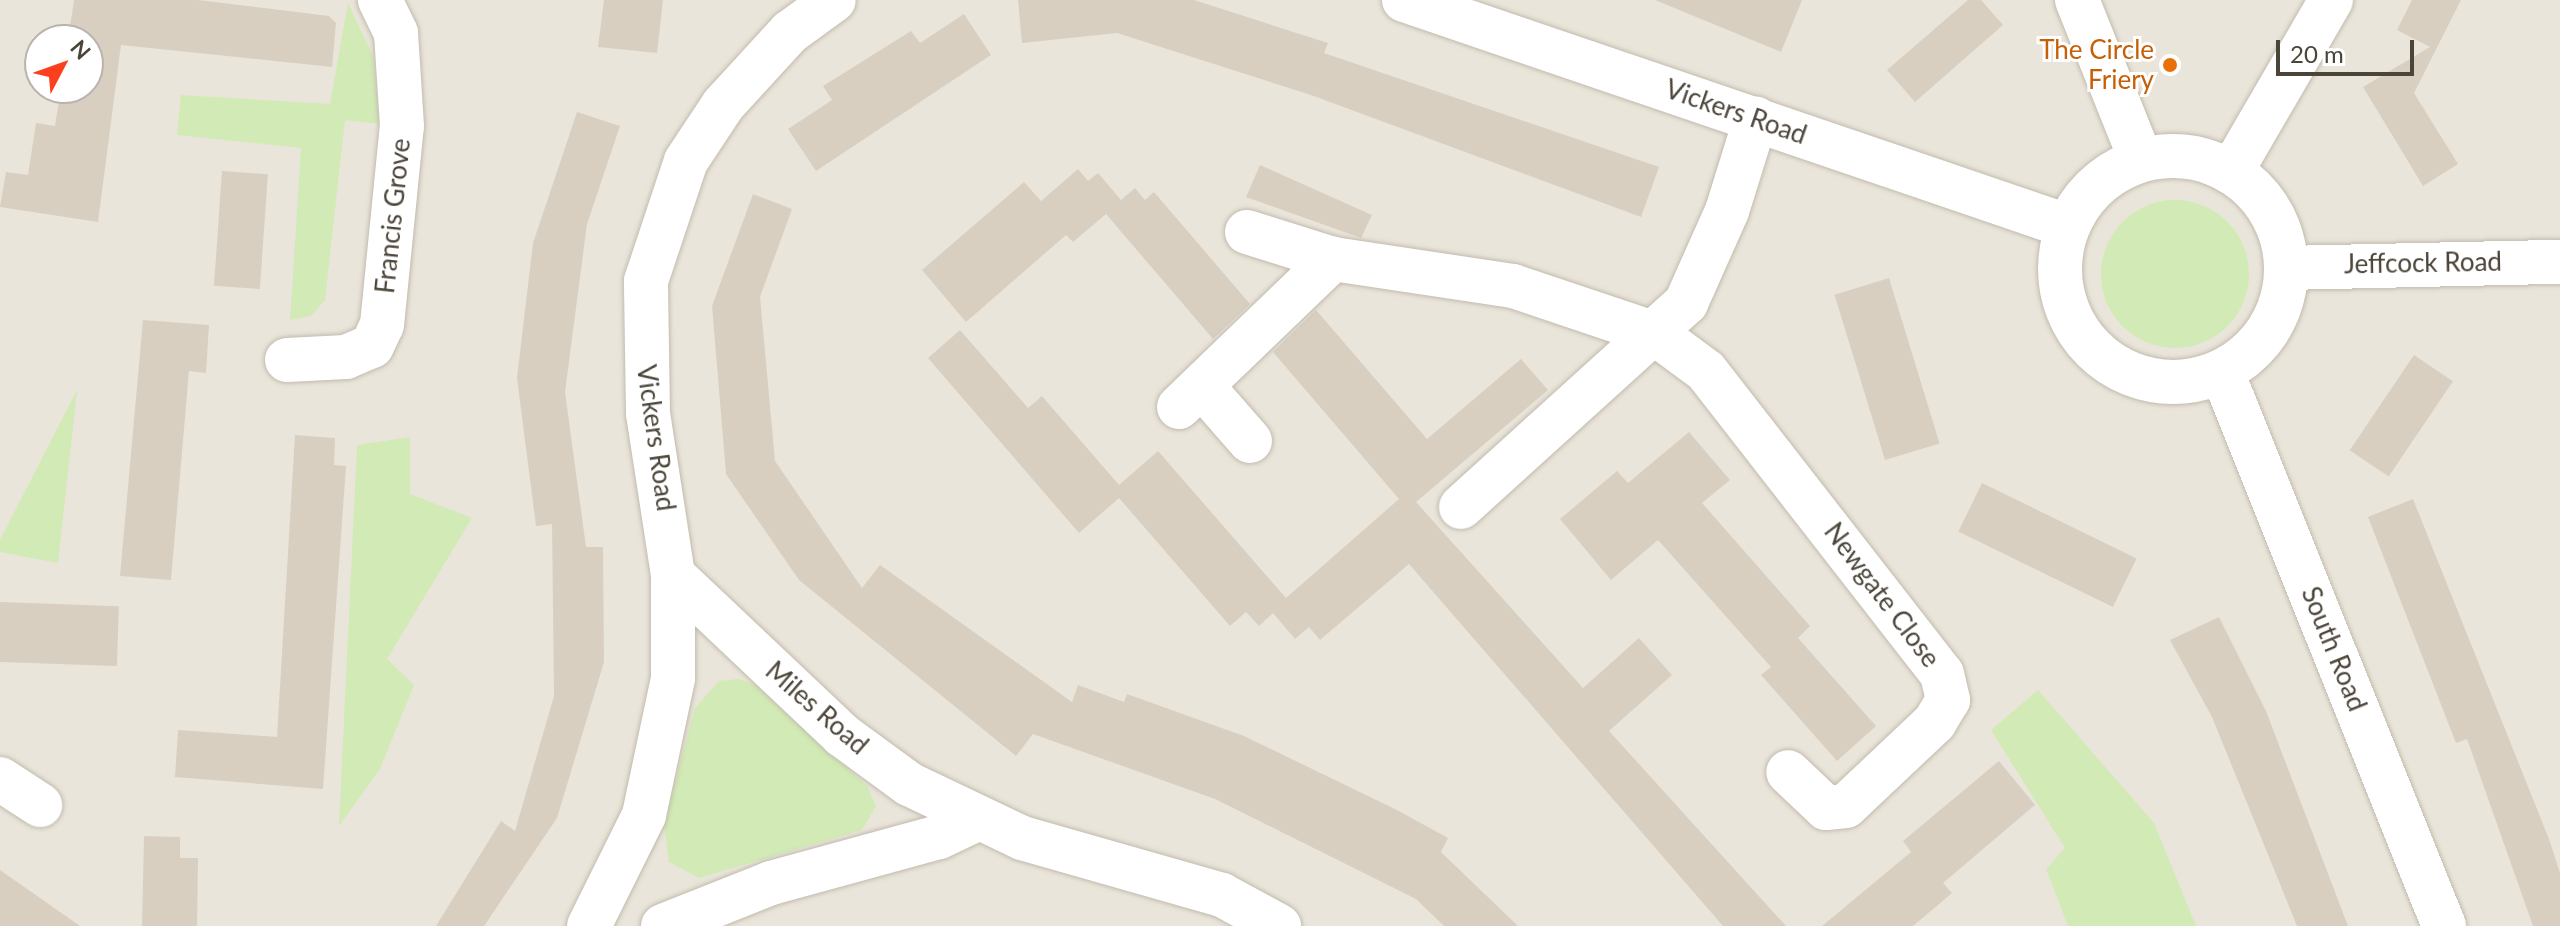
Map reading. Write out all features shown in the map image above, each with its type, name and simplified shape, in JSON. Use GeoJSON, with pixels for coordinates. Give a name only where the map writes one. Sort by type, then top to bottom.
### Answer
{"type":"FeatureCollection","features":[{"type":"Feature","properties":{"kind":"street","name":"Francis Grove"},"geometry":{"type":"LineString","coordinates":[[287,360],[346,357],[372,346],[382,325],[402,126],[396,33],[380,0]]}},
{"type":"Feature","properties":{"kind":"street","name":"Vickers Road"},"geometry":{"type":"LineString","coordinates":[[1404,0],[2067,226]]}},
{"type":"Feature","properties":{"kind":"street"},"geometry":{"type":"LineString","coordinates":[[2077,0],[2141,160]]}},
{"type":"Feature","properties":{"kind":"street"},"geometry":{"type":"LineString","coordinates":[[2231,172],[2331,0]]}},
{"type":"Feature","properties":{"kind":"street","name":"Vickers Road"},"geometry":{"type":"LineString","coordinates":[[589,926],[644,815],[666,732],[673,575],[648,413],[646,281],[686,161],[743,82],[827,2]]}},
{"type":"Feature","properties":{"kind":"street"},"geometry":{"type":"LineString","coordinates":[[1461,507],[1656,334],[1686,303],[1727,211],[1756,118]]}},
{"type":"Feature","properties":{"kind":"street"},"geometry":{"type":"LineString","coordinates":[[2141,160],[2203,160],[2231,172],[2260,197],[2280,230],[2286,268],[2270,329],[2222,372],[2185,383],[2146,380],[2110,364],[2082,338],[2064,303],[2059,264],[2067,226],[2110,174],[2141,160]]}},
{"type":"Feature","properties":{"kind":"street","name":"Newgate Close"},"geometry":{"type":"LineString","coordinates":[[1247,232],[1333,259],[1465,274],[1656,334],[1706,371],[1747,418],[1942,674],[1948,700],[1935,722],[1846,806],[1826,808],[1788,772]]}},
{"type":"Feature","properties":{"kind":"street"},"geometry":{"type":"LineString","coordinates":[[1250,441],[1191,396],[1333,259]]}},
{"type":"Feature","properties":{"kind":"street","name":"Jeffcock Road"},"geometry":{"type":"LineString","coordinates":[[2286,268],[2560,262]]}},
{"type":"Feature","properties":{"kind":"street","name":"South Road"},"geometry":{"type":"LineString","coordinates":[[2222,372],[2444,926]]}},
{"type":"Feature","properties":{"kind":"street","name":"Miles Road"},"geometry":{"type":"LineString","coordinates":[[673,575],[842,735],[909,784],[977,819],[1222,895],[1279,926]]}},
{"type":"Feature","properties":{"kind":"street"},"geometry":{"type":"LineString","coordinates":[[0,779],[40,805]]}},
{"type":"Feature","properties":{"kind":"street"},"geometry":{"type":"LineString","coordinates":[[663,926],[771,883],[939,837],[977,819]]}},
{"type":"Feature","properties":{"kind":"shaded area"},"geometry":{"type":"Polygon","coordinates":[[[0,0],[2560,0],[2560,926],[0,926],[0,0]]]}},
{"type":"Feature","properties":{"kind":"green space"},"geometry":{"type":"Polygon","coordinates":[[[348,3],[373,56],[380,124],[345,120],[325,300],[311,316],[290,320],[301,148],[177,135],[181,95],[330,104],[348,3]]]}},
{"type":"Feature","properties":{"kind":"green space"},"geometry":{"type":"Polygon","coordinates":[[[2175,200],[2203,206],[2227,222],[2243,246],[2249,274],[2243,302],[2227,326],[2203,342],[2175,348],[2147,342],[2123,326],[2107,302],[2101,274],[2107,246],[2123,222],[2147,206],[2175,200]]]}},
{"type":"Feature","properties":{"kind":"green space"},"geometry":{"type":"Polygon","coordinates":[[[77,390],[58,563],[0,552],[0,540],[77,390]]]}},
{"type":"Feature","properties":{"kind":"green space"},"geometry":{"type":"Polygon","coordinates":[[[410,437],[410,494],[472,518],[387,659],[414,685],[380,769],[339,826],[357,445],[410,437]]]}},
{"type":"Feature","properties":{"kind":"green space"},"geometry":{"type":"Polygon","coordinates":[[[739,679],[755,685],[867,786],[876,806],[862,830],[699,878],[669,862],[664,823],[695,708],[719,681],[739,679]]]}},
{"type":"Feature","properties":{"kind":"green space"},"geometry":{"type":"Polygon","coordinates":[[[2038,690],[2154,823],[2196,926],[2068,926],[2046,869],[2065,848],[1991,730],[2038,690]]]}},
{"type":"Feature","properties":{"kind":"building"},"geometry":{"type":"Polygon","coordinates":[[[74,0],[198,0],[329,16],[336,23],[332,67],[121,45],[98,222],[0,207],[6,172],[28,175],[36,123],[55,126],[58,104],[104,104],[104,24],[70,24],[74,0]]]}},
{"type":"Feature","properties":{"kind":"building"},"geometry":{"type":"Polygon","coordinates":[[[604,0],[663,0],[657,53],[598,47],[604,0]]]}},
{"type":"Feature","properties":{"kind":"building"},"geometry":{"type":"Polygon","coordinates":[[[1018,0],[1194,0],[1328,43],[1324,53],[1659,167],[1641,217],[1311,95],[1117,33],[1022,43],[1018,0]]]}},
{"type":"Feature","properties":{"kind":"building"},"geometry":{"type":"Polygon","coordinates":[[[1655,0],[1802,0],[1781,52],[1655,0]]]}},
{"type":"Feature","properties":{"kind":"building"},"geometry":{"type":"Polygon","coordinates":[[[1968,0],[1981,0],[2003,25],[1915,102],[1887,70],[1968,0]]]}},
{"type":"Feature","properties":{"kind":"building"},"geometry":{"type":"Polygon","coordinates":[[[2412,0],[2461,0],[2414,93],[2458,164],[2423,186],[2363,87],[2430,47],[2397,30],[2412,0]]]}},
{"type":"Feature","properties":{"kind":"building"},"geometry":{"type":"Polygon","coordinates":[[[964,14],[991,55],[816,171],[788,129],[832,100],[823,86],[911,31],[920,43],[964,14]]]}},
{"type":"Feature","properties":{"kind":"building"},"geometry":{"type":"Polygon","coordinates":[[[577,112],[620,126],[587,224],[565,392],[586,547],[603,547],[604,662],[557,818],[484,926],[436,926],[501,821],[515,831],[554,696],[552,524],[536,526],[517,378],[533,243],[577,112]]]}},
{"type":"Feature","properties":{"kind":"building"},"geometry":{"type":"Polygon","coordinates":[[[1260,165],[1372,215],[1361,238],[1246,197],[1260,165]]]}},
{"type":"Feature","properties":{"kind":"building"},"geometry":{"type":"Polygon","coordinates":[[[1078,169],[1088,181],[1098,173],[1121,200],[1135,188],[1145,200],[1154,192],[1250,304],[1213,339],[1106,214],[1073,242],[1066,235],[966,322],[922,270],[1024,182],[1041,201],[1078,169]]]}},
{"type":"Feature","properties":{"kind":"building"},"geometry":{"type":"Polygon","coordinates":[[[222,171],[268,174],[260,289],[214,286],[222,171]]]}},
{"type":"Feature","properties":{"kind":"building"},"geometry":{"type":"Polygon","coordinates":[[[753,194],[792,209],[760,297],[775,461],[862,588],[880,565],[1072,702],[1078,685],[1124,702],[1127,694],[1244,736],[1397,810],[1448,838],[1441,852],[1518,926],[1444,926],[1416,899],[1215,799],[1033,734],[1016,756],[799,580],[726,474],[712,306],[753,194]]]}},
{"type":"Feature","properties":{"kind":"building"},"geometry":{"type":"Polygon","coordinates":[[[1889,278],[1940,443],[1885,460],[1834,295],[1889,278]]]}},
{"type":"Feature","properties":{"kind":"building"},"geometry":{"type":"Polygon","coordinates":[[[1316,310],[1427,439],[1521,359],[1548,390],[1416,502],[1583,688],[1639,638],[1672,675],[1609,731],[1786,926],[1723,926],[1409,564],[1320,640],[1309,627],[1295,639],[1273,613],[1259,626],[1246,612],[1230,626],[1119,498],[1079,533],[928,358],[960,330],[1028,408],[1042,396],[1119,485],[1158,451],[1286,598],[1399,499],[1273,352],[1316,310]]]}},
{"type":"Feature","properties":{"kind":"building"},"geometry":{"type":"Polygon","coordinates":[[[143,320],[209,325],[206,373],[189,371],[171,580],[120,576],[143,320]]]}},
{"type":"Feature","properties":{"kind":"building"},"geometry":{"type":"Polygon","coordinates":[[[2414,355],[2453,381],[2389,477],[2350,450],[2414,355]]]}},
{"type":"Feature","properties":{"kind":"building"},"geometry":{"type":"Polygon","coordinates":[[[1689,432],[1730,480],[1702,503],[1810,626],[1798,638],[1876,726],[1837,761],[1761,675],[1771,667],[1658,540],[1611,580],[1560,519],[1617,471],[1628,483],[1689,432]]]}},
{"type":"Feature","properties":{"kind":"building"},"geometry":{"type":"Polygon","coordinates":[[[295,435],[335,438],[334,465],[346,466],[323,789],[175,777],[178,730],[277,737],[295,435]]]}},
{"type":"Feature","properties":{"kind":"building"},"geometry":{"type":"Polygon","coordinates":[[[1982,483],[2137,558],[2113,607],[1958,532],[1982,483]]]}},
{"type":"Feature","properties":{"kind":"building"},"geometry":{"type":"Polygon","coordinates":[[[2413,499],[2549,839],[2560,873],[2560,926],[2533,926],[2467,739],[2456,743],[2368,517],[2413,499]]]}},
{"type":"Feature","properties":{"kind":"building"},"geometry":{"type":"Polygon","coordinates":[[[0,602],[119,606],[117,666],[0,662],[0,602]]]}},
{"type":"Feature","properties":{"kind":"building"},"geometry":{"type":"Polygon","coordinates":[[[2219,617],[2266,711],[2348,926],[2297,926],[2212,717],[2170,640],[2219,617]]]}},
{"type":"Feature","properties":{"kind":"building"},"geometry":{"type":"Polygon","coordinates":[[[1999,761],[2035,805],[1943,883],[1952,893],[1913,926],[1822,926],[1911,852],[1903,841],[1999,761]]]}},
{"type":"Feature","properties":{"kind":"building"},"geometry":{"type":"Polygon","coordinates":[[[144,836],[180,837],[180,858],[198,858],[197,926],[142,926],[144,836]]]}},
{"type":"Feature","properties":{"kind":"building"},"geometry":{"type":"Polygon","coordinates":[[[0,870],[80,926],[0,926],[0,870]]]}},
{"type":"Feature","properties":{"kind":"place","name":"The Circle Friery"},"geometry":{"type":"Point","coordinates":[2170,65]}}]}
